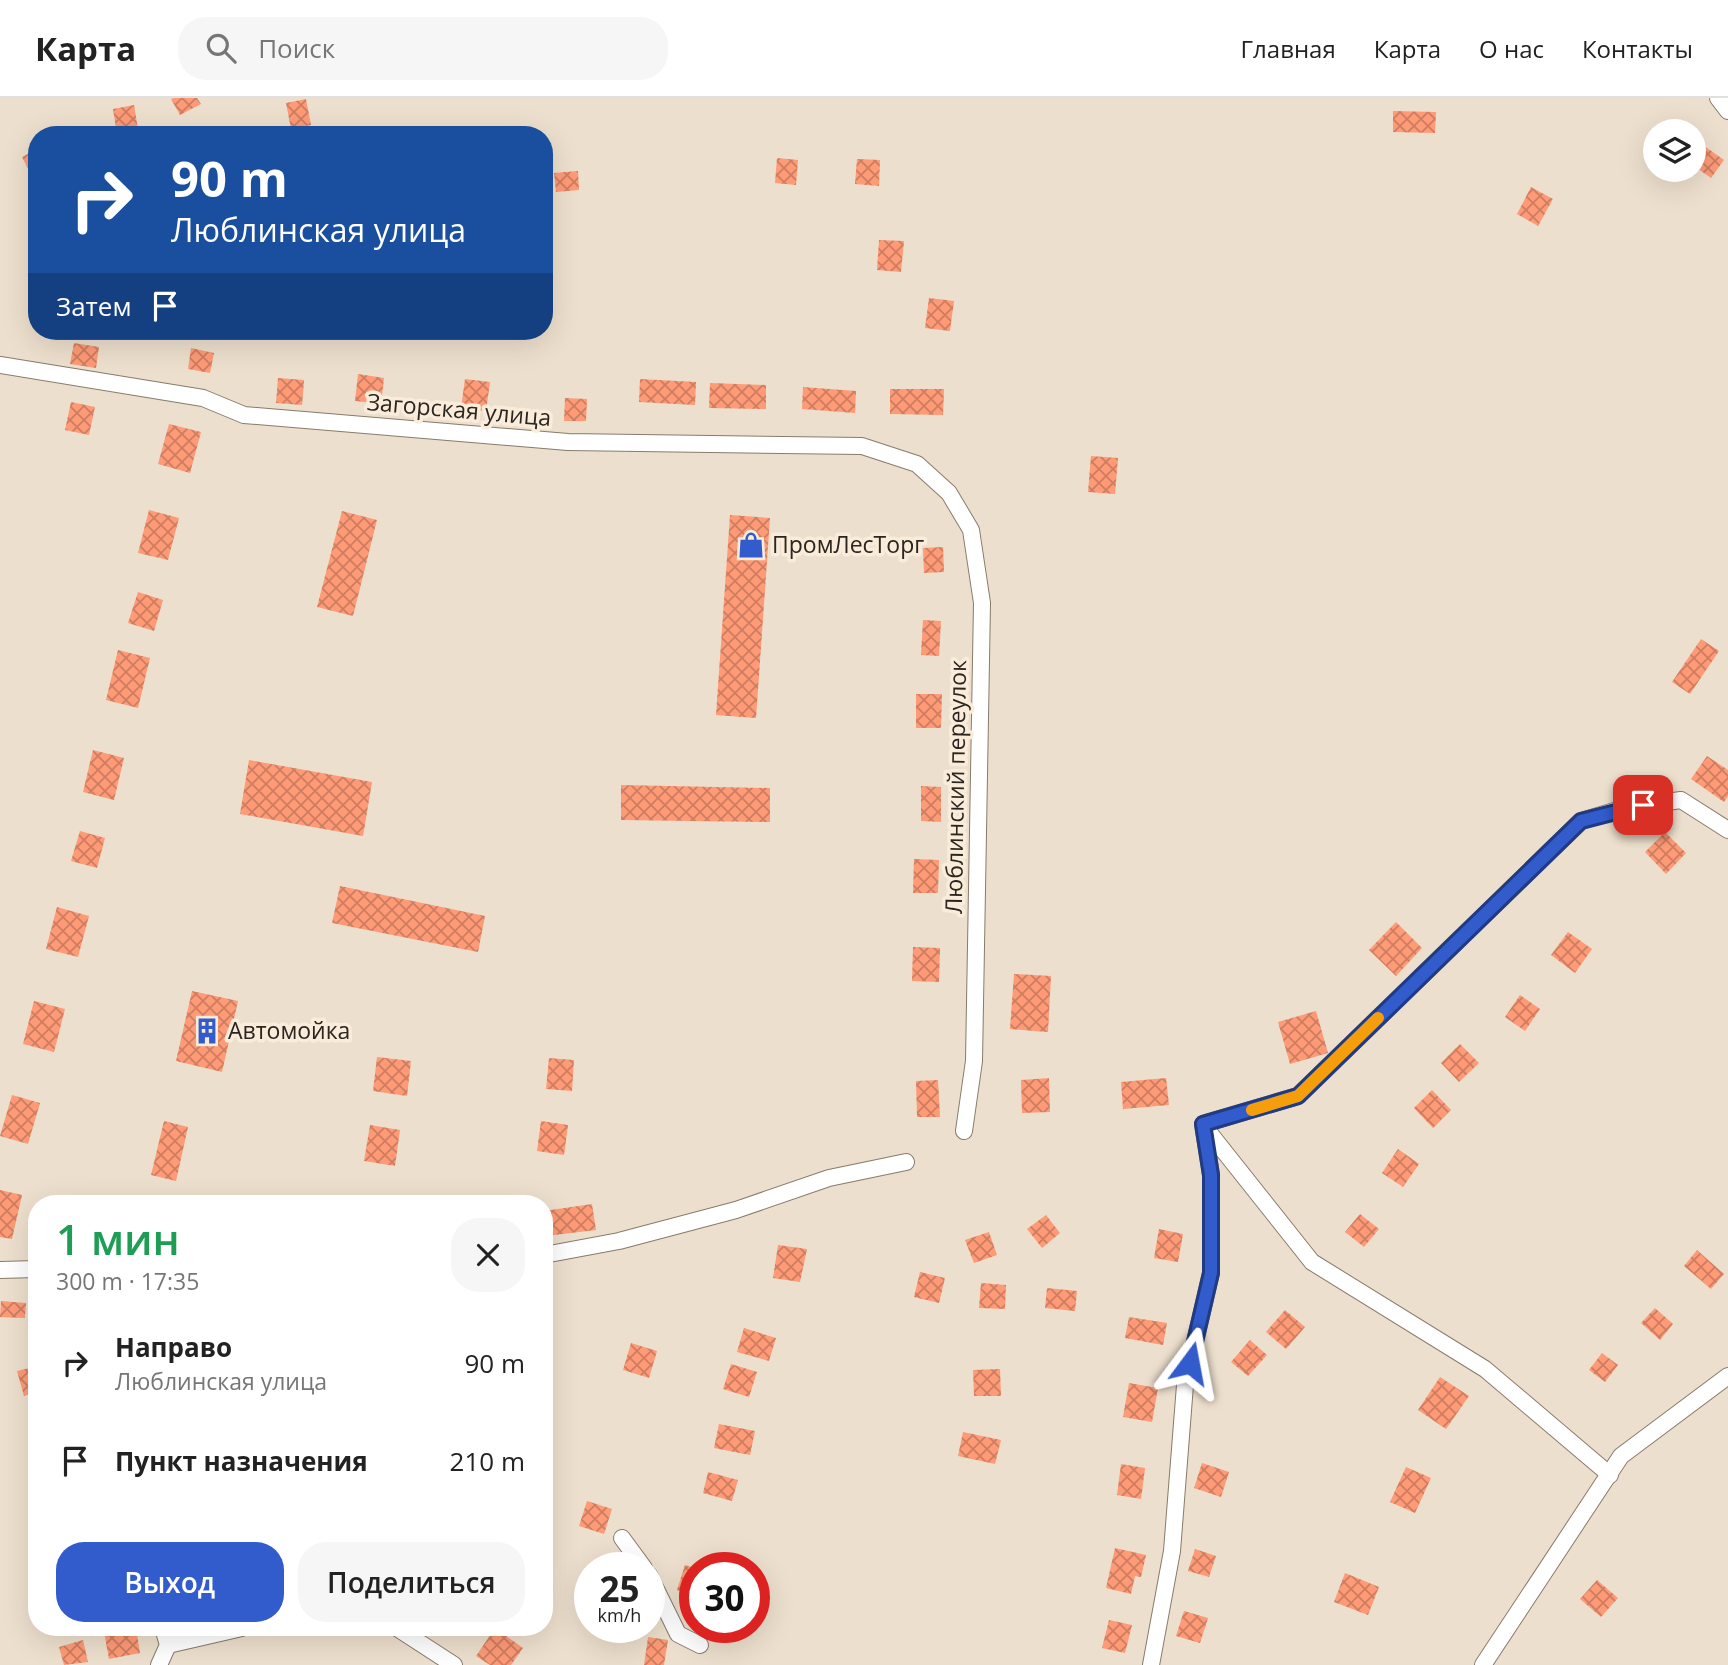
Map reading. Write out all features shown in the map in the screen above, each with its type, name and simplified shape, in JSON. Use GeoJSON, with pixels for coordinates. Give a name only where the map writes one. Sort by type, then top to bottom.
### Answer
{"type":"FeatureCollection","features":[{"type":"Feature","properties":{"kind":"street"},"geometry":{"type":"LineString","coordinates":[[1718,98],[1728,111]]}},
{"type":"Feature","properties":{"kind":"street","name":"Загорская улица"},"geometry":{"type":"LineString","coordinates":[[0,365],[203,398],[244,415],[568,442],[863,446],[917,464]]}},
{"type":"Feature","properties":{"kind":"street","name":"Люблинский переулок"},"geometry":{"type":"LineString","coordinates":[[917,464],[949,493],[971,530],[982,603],[974,1061],[964,1131]]}},
{"type":"Feature","properties":{"kind":"street"},"geometry":{"type":"LineString","coordinates":[[1203,1124],[1298,1096],[1581,821],[1625,808],[1681,800],[1728,830]]}},
{"type":"Feature","properties":{"kind":"street"},"geometry":{"type":"LineString","coordinates":[[1203,1124],[1312,1262],[1485,1369],[1610,1475]]}},
{"type":"Feature","properties":{"kind":"street"},"geometry":{"type":"LineString","coordinates":[[1151,1665],[1172,1551],[1185,1385],[1211,1273],[1211,1175],[1203,1124]]}},
{"type":"Feature","properties":{"kind":"street"},"geometry":{"type":"LineString","coordinates":[[553,1253],[619,1241],[736,1210],[829,1178],[906,1162]]}},
{"type":"Feature","properties":{"kind":"street"},"geometry":{"type":"LineString","coordinates":[[0,1270],[28,1269]]}},
{"type":"Feature","properties":{"kind":"street"},"geometry":{"type":"LineString","coordinates":[[1483,1665],[1621,1456],[1728,1376]]}},
{"type":"Feature","properties":{"kind":"street"},"geometry":{"type":"LineString","coordinates":[[622,1538],[632,1552]]}},
{"type":"Feature","properties":{"kind":"street"},"geometry":{"type":"LineString","coordinates":[[665,1608],[678,1634],[700,1644]]}},
{"type":"Feature","properties":{"kind":"street"},"geometry":{"type":"LineString","coordinates":[[159,1665],[168,1645],[165,1636]]}},
{"type":"Feature","properties":{"kind":"street"},"geometry":{"type":"LineString","coordinates":[[168,1645],[207,1636]]}},
{"type":"Feature","properties":{"kind":"street"},"geometry":{"type":"LineString","coordinates":[[409,1636],[454,1665]]}},
{"type":"Feature","properties":{"kind":"building"},"geometry":{"type":"Polygon","coordinates":[[[197,98],[201,104],[180,115],[171,99],[197,98]]]}},
{"type":"Feature","properties":{"kind":"building"},"geometry":{"type":"Polygon","coordinates":[[[306,99],[311,125],[290,126],[286,103],[306,99]]]}},
{"type":"Feature","properties":{"kind":"building"},"geometry":{"type":"Polygon","coordinates":[[[134,105],[138,126],[116,126],[113,109],[134,105]]]}},
{"type":"Feature","properties":{"kind":"building"},"geometry":{"type":"Polygon","coordinates":[[[1393,111],[1436,112],[1435,133],[1393,132],[1393,111]]]}},
{"type":"Feature","properties":{"kind":"building"},"geometry":{"type":"Polygon","coordinates":[[[1706,147],[1724,160],[1711,178],[1706,174],[1706,147]]]}},
{"type":"Feature","properties":{"kind":"building"},"geometry":{"type":"Polygon","coordinates":[[[28,154],[28,168],[22,157],[28,154]]]}},
{"type":"Feature","properties":{"kind":"building"},"geometry":{"type":"Polygon","coordinates":[[[777,158],[798,160],[796,185],[775,183],[777,158]]]}},
{"type":"Feature","properties":{"kind":"building"},"geometry":{"type":"Polygon","coordinates":[[[857,159],[880,160],[879,186],[855,184],[857,159]]]}},
{"type":"Feature","properties":{"kind":"building"},"geometry":{"type":"Polygon","coordinates":[[[578,171],[579,190],[556,192],[554,173],[578,171]]]}},
{"type":"Feature","properties":{"kind":"building"},"geometry":{"type":"Polygon","coordinates":[[[1531,187],[1553,199],[1538,226],[1517,214],[1531,187]]]}},
{"type":"Feature","properties":{"kind":"building"},"geometry":{"type":"Polygon","coordinates":[[[879,240],[904,241],[901,272],[877,270],[879,240]]]}},
{"type":"Feature","properties":{"kind":"building"},"geometry":{"type":"Polygon","coordinates":[[[929,298],[954,301],[950,331],[925,328],[929,298]]]}},
{"type":"Feature","properties":{"kind":"building"},"geometry":{"type":"Polygon","coordinates":[[[74,343],[99,347],[96,368],[70,364],[74,343]]]}},
{"type":"Feature","properties":{"kind":"building"},"geometry":{"type":"Polygon","coordinates":[[[191,348],[214,353],[210,373],[188,369],[191,348]]]}},
{"type":"Feature","properties":{"kind":"building"},"geometry":{"type":"Polygon","coordinates":[[[358,374],[384,378],[381,404],[355,401],[358,374]]]}},
{"type":"Feature","properties":{"kind":"building"},"geometry":{"type":"Polygon","coordinates":[[[278,378],[304,380],[302,405],[276,403],[278,378]]]}},
{"type":"Feature","properties":{"kind":"building"},"geometry":{"type":"Polygon","coordinates":[[[465,379],[490,382],[486,411],[461,408],[465,379]]]}},
{"type":"Feature","properties":{"kind":"building"},"geometry":{"type":"Polygon","coordinates":[[[640,379],[696,382],[695,405],[639,402],[640,379]]]}},
{"type":"Feature","properties":{"kind":"building"},"geometry":{"type":"Polygon","coordinates":[[[710,383],[766,385],[766,409],[709,408],[710,383]]]}},
{"type":"Feature","properties":{"kind":"building"},"geometry":{"type":"Polygon","coordinates":[[[803,387],[856,391],[855,413],[802,409],[803,387]]]}},
{"type":"Feature","properties":{"kind":"building"},"geometry":{"type":"Polygon","coordinates":[[[890,389],[944,389],[943,415],[890,414],[890,389]]]}},
{"type":"Feature","properties":{"kind":"building"},"geometry":{"type":"Polygon","coordinates":[[[565,398],[587,399],[586,421],[564,421],[565,398]]]}},
{"type":"Feature","properties":{"kind":"building"},"geometry":{"type":"Polygon","coordinates":[[[71,402],[95,407],[89,435],[65,430],[71,402]]]}},
{"type":"Feature","properties":{"kind":"building"},"geometry":{"type":"Polygon","coordinates":[[[169,424],[201,432],[190,473],[158,464],[169,424]]]}},
{"type":"Feature","properties":{"kind":"building"},"geometry":{"type":"Polygon","coordinates":[[[1091,456],[1118,458],[1115,494],[1088,492],[1091,456]]]}},
{"type":"Feature","properties":{"kind":"building"},"geometry":{"type":"Polygon","coordinates":[[[149,510],[179,518],[168,560],[138,553],[149,510]]]}},
{"type":"Feature","properties":{"kind":"building"},"geometry":{"type":"Polygon","coordinates":[[[342,511],[377,520],[353,616],[317,607],[342,511]]]}},
{"type":"Feature","properties":{"kind":"building"},"geometry":{"type":"Polygon","coordinates":[[[730,515],[770,518],[756,718],[716,715],[730,515]]]}},
{"type":"Feature","properties":{"kind":"building"},"geometry":{"type":"Polygon","coordinates":[[[943,547],[944,572],[924,573],[923,548],[943,547]]]}},
{"type":"Feature","properties":{"kind":"building"},"geometry":{"type":"Polygon","coordinates":[[[138,592],[163,600],[154,631],[128,623],[138,592]]]}},
{"type":"Feature","properties":{"kind":"building"},"geometry":{"type":"Polygon","coordinates":[[[923,620],[941,621],[939,656],[921,655],[923,620]]]}},
{"type":"Feature","properties":{"kind":"building"},"geometry":{"type":"Polygon","coordinates":[[[1701,639],[1719,651],[1690,694],[1672,682],[1701,639]]]}},
{"type":"Feature","properties":{"kind":"building"},"geometry":{"type":"Polygon","coordinates":[[[118,650],[150,658],[138,708],[106,700],[118,650]]]}},
{"type":"Feature","properties":{"kind":"building"},"geometry":{"type":"Polygon","coordinates":[[[916,694],[942,694],[941,728],[916,728],[916,694]]]}},
{"type":"Feature","properties":{"kind":"building"},"geometry":{"type":"Polygon","coordinates":[[[93,750],[124,758],[114,800],[83,792],[93,750]]]}},
{"type":"Feature","properties":{"kind":"building"},"geometry":{"type":"Polygon","coordinates":[[[1707,756],[1728,770],[1728,796],[1724,802],[1691,779],[1707,756]]]}},
{"type":"Feature","properties":{"kind":"building"},"geometry":{"type":"Polygon","coordinates":[[[249,760],[372,782],[363,836],[240,814],[249,760]]]}},
{"type":"Feature","properties":{"kind":"building"},"geometry":{"type":"Polygon","coordinates":[[[621,785],[770,788],[770,822],[621,820],[621,785]]]}},
{"type":"Feature","properties":{"kind":"building"},"geometry":{"type":"Polygon","coordinates":[[[921,786],[941,787],[941,822],[921,821],[921,786]]]}},
{"type":"Feature","properties":{"kind":"building"},"geometry":{"type":"Polygon","coordinates":[[[80,831],[105,838],[97,868],[71,861],[80,831]]]}},
{"type":"Feature","properties":{"kind":"building"},"geometry":{"type":"Polygon","coordinates":[[[1665,832],[1686,853],[1666,874],[1645,852],[1665,832]]]}},
{"type":"Feature","properties":{"kind":"building"},"geometry":{"type":"Polygon","coordinates":[[[914,859],[939,860],[938,893],[913,893],[914,859]]]}},
{"type":"Feature","properties":{"kind":"building"},"geometry":{"type":"Polygon","coordinates":[[[340,886],[485,916],[478,952],[332,923],[340,886]]]}},
{"type":"Feature","properties":{"kind":"building"},"geometry":{"type":"Polygon","coordinates":[[[57,907],[89,916],[78,957],[46,949],[57,907]]]}},
{"type":"Feature","properties":{"kind":"building"},"geometry":{"type":"Polygon","coordinates":[[[1396,922],[1422,948],[1396,976],[1369,950],[1396,922]]]}},
{"type":"Feature","properties":{"kind":"building"},"geometry":{"type":"Polygon","coordinates":[[[1568,932],[1592,949],[1575,973],[1551,955],[1568,932]]]}},
{"type":"Feature","properties":{"kind":"building"},"geometry":{"type":"Polygon","coordinates":[[[913,947],[940,948],[939,982],[912,981],[913,947]]]}},
{"type":"Feature","properties":{"kind":"building"},"geometry":{"type":"Polygon","coordinates":[[[1014,974],[1051,976],[1048,1032],[1010,1029],[1014,974]]]}},
{"type":"Feature","properties":{"kind":"building","name":"Автомойка"},"geometry":{"type":"Polygon","coordinates":[[[192,991],[238,1001],[222,1072],[176,1061],[192,991]]]}},
{"type":"Feature","properties":{"kind":"building"},"geometry":{"type":"Polygon","coordinates":[[[1520,995],[1540,1009],[1525,1031],[1505,1017],[1520,995]]]}},
{"type":"Feature","properties":{"kind":"building"},"geometry":{"type":"Polygon","coordinates":[[[34,1001],[65,1009],[54,1052],[23,1044],[34,1001]]]}},
{"type":"Feature","properties":{"kind":"building"},"geometry":{"type":"Polygon","coordinates":[[[1316,1011],[1328,1053],[1290,1064],[1278,1022],[1316,1011]]]}},
{"type":"Feature","properties":{"kind":"building"},"geometry":{"type":"Polygon","coordinates":[[[1460,1044],[1479,1063],[1459,1082],[1441,1063],[1460,1044]]]}},
{"type":"Feature","properties":{"kind":"building"},"geometry":{"type":"Polygon","coordinates":[[[377,1057],[411,1061],[407,1096],[373,1091],[377,1057]]]}},
{"type":"Feature","properties":{"kind":"building"},"geometry":{"type":"Polygon","coordinates":[[[549,1058],[574,1060],[572,1091],[546,1089],[549,1058]]]}},
{"type":"Feature","properties":{"kind":"building"},"geometry":{"type":"Polygon","coordinates":[[[1049,1078],[1050,1112],[1022,1113],[1021,1080],[1049,1078]]]}},
{"type":"Feature","properties":{"kind":"building"},"geometry":{"type":"Polygon","coordinates":[[[1166,1078],[1169,1105],[1123,1109],[1121,1082],[1166,1078]]]}},
{"type":"Feature","properties":{"kind":"building"},"geometry":{"type":"Polygon","coordinates":[[[938,1080],[940,1117],[917,1117],[916,1081],[938,1080]]]}},
{"type":"Feature","properties":{"kind":"building"},"geometry":{"type":"Polygon","coordinates":[[[1432,1090],[1451,1110],[1433,1128],[1414,1108],[1432,1090]]]}},
{"type":"Feature","properties":{"kind":"building"},"geometry":{"type":"Polygon","coordinates":[[[12,1095],[40,1103],[28,1144],[0,1136],[12,1095]]]}},
{"type":"Feature","properties":{"kind":"building"},"geometry":{"type":"Polygon","coordinates":[[[164,1121],[188,1127],[176,1181],[151,1175],[164,1121]]]}},
{"type":"Feature","properties":{"kind":"building"},"geometry":{"type":"Polygon","coordinates":[[[541,1121],[568,1125],[564,1155],[537,1151],[541,1121]]]}},
{"type":"Feature","properties":{"kind":"building"},"geometry":{"type":"Polygon","coordinates":[[[370,1125],[400,1130],[395,1166],[364,1161],[370,1125]]]}},
{"type":"Feature","properties":{"kind":"building"},"geometry":{"type":"Polygon","coordinates":[[[1398,1149],[1419,1164],[1403,1187],[1382,1173],[1398,1149]]]}},
{"type":"Feature","properties":{"kind":"building"},"geometry":{"type":"Polygon","coordinates":[[[0,1190],[22,1195],[12,1239],[0,1237],[0,1190]]]}},
{"type":"Feature","properties":{"kind":"building"},"geometry":{"type":"Polygon","coordinates":[[[592,1204],[596,1230],[553,1235],[553,1210],[592,1204]]]}},
{"type":"Feature","properties":{"kind":"building"},"geometry":{"type":"Polygon","coordinates":[[[1360,1214],[1379,1229],[1364,1247],[1345,1232],[1360,1214]]]}},
{"type":"Feature","properties":{"kind":"building"},"geometry":{"type":"Polygon","coordinates":[[[1046,1215],[1060,1233],[1042,1248],[1027,1229],[1046,1215]]]}},
{"type":"Feature","properties":{"kind":"building"},"geometry":{"type":"Polygon","coordinates":[[[1159,1229],[1183,1234],[1178,1262],[1154,1258],[1159,1229]]]}},
{"type":"Feature","properties":{"kind":"building"},"geometry":{"type":"Polygon","coordinates":[[[989,1232],[997,1255],[974,1263],[965,1240],[989,1232]]]}},
{"type":"Feature","properties":{"kind":"building"},"geometry":{"type":"Polygon","coordinates":[[[778,1245],[807,1249],[800,1282],[773,1278],[778,1245]]]}},
{"type":"Feature","properties":{"kind":"building"},"geometry":{"type":"Polygon","coordinates":[[[1697,1250],[1724,1274],[1711,1289],[1684,1266],[1697,1250]]]}},
{"type":"Feature","properties":{"kind":"building"},"geometry":{"type":"Polygon","coordinates":[[[920,1272],[945,1278],[939,1303],[914,1297],[920,1272]]]}},
{"type":"Feature","properties":{"kind":"building"},"geometry":{"type":"Polygon","coordinates":[[[981,1283],[1006,1285],[1005,1309],[979,1308],[981,1283]]]}},
{"type":"Feature","properties":{"kind":"building"},"geometry":{"type":"Polygon","coordinates":[[[1047,1288],[1077,1291],[1075,1311],[1045,1308],[1047,1288]]]}},
{"type":"Feature","properties":{"kind":"building"},"geometry":{"type":"Polygon","coordinates":[[[1,1301],[26,1303],[25,1318],[0,1317],[1,1301]]]}},
{"type":"Feature","properties":{"kind":"building"},"geometry":{"type":"Polygon","coordinates":[[[1655,1308],[1673,1324],[1660,1340],[1641,1323],[1655,1308]]]}},
{"type":"Feature","properties":{"kind":"building"},"geometry":{"type":"Polygon","coordinates":[[[1285,1310],[1305,1327],[1286,1349],[1266,1332],[1285,1310]]]}},
{"type":"Feature","properties":{"kind":"building"},"geometry":{"type":"Polygon","coordinates":[[[1129,1317],[1167,1323],[1163,1345],[1125,1338],[1129,1317]]]}},
{"type":"Feature","properties":{"kind":"building"},"geometry":{"type":"Polygon","coordinates":[[[744,1328],[776,1338],[769,1361],[737,1352],[744,1328]]]}},
{"type":"Feature","properties":{"kind":"building"},"geometry":{"type":"Polygon","coordinates":[[[1250,1340],[1267,1355],[1248,1376],[1231,1362],[1250,1340]]]}},
{"type":"Feature","properties":{"kind":"building"},"geometry":{"type":"Polygon","coordinates":[[[631,1343],[657,1351],[649,1378],[623,1370],[631,1343]]]}},
{"type":"Feature","properties":{"kind":"building"},"geometry":{"type":"Polygon","coordinates":[[[1602,1353],[1618,1365],[1605,1382],[1589,1370],[1602,1353]]]}},
{"type":"Feature","properties":{"kind":"building"},"geometry":{"type":"Polygon","coordinates":[[[731,1364],[757,1372],[749,1397],[723,1389],[731,1364]]]}},
{"type":"Feature","properties":{"kind":"building"},"geometry":{"type":"Polygon","coordinates":[[[28,1368],[28,1395],[24,1396],[17,1371],[28,1368]]]}},
{"type":"Feature","properties":{"kind":"building"},"geometry":{"type":"Polygon","coordinates":[[[1000,1369],[1001,1396],[974,1396],[973,1370],[1000,1369]]]}},
{"type":"Feature","properties":{"kind":"building"},"geometry":{"type":"Polygon","coordinates":[[[1440,1377],[1469,1396],[1446,1429],[1418,1410],[1440,1377]]]}},
{"type":"Feature","properties":{"kind":"building"},"geometry":{"type":"Polygon","coordinates":[[[1129,1383],[1158,1388],[1152,1422],[1123,1417],[1129,1383]]]}},
{"type":"Feature","properties":{"kind":"building"},"geometry":{"type":"Polygon","coordinates":[[[719,1424],[755,1431],[750,1455],[714,1448],[719,1424]]]}},
{"type":"Feature","properties":{"kind":"building"},"geometry":{"type":"Polygon","coordinates":[[[963,1432],[1001,1440],[995,1464],[958,1456],[963,1432]]]}},
{"type":"Feature","properties":{"kind":"building"},"geometry":{"type":"Polygon","coordinates":[[[1202,1463],[1229,1472],[1221,1497],[1194,1488],[1202,1463]]]}},
{"type":"Feature","properties":{"kind":"building"},"geometry":{"type":"Polygon","coordinates":[[[1121,1464],[1145,1468],[1141,1499],[1117,1495],[1121,1464]]]}},
{"type":"Feature","properties":{"kind":"building"},"geometry":{"type":"Polygon","coordinates":[[[1406,1467],[1431,1478],[1415,1513],[1390,1502],[1406,1467]]]}},
{"type":"Feature","properties":{"kind":"building"},"geometry":{"type":"Polygon","coordinates":[[[708,1472],[738,1480],[732,1501],[703,1493],[708,1472]]]}},
{"type":"Feature","properties":{"kind":"building"},"geometry":{"type":"Polygon","coordinates":[[[587,1501],[612,1509],[604,1534],[579,1526],[587,1501]]]}},
{"type":"Feature","properties":{"kind":"building"},"geometry":{"type":"Polygon","coordinates":[[[1115,1548],[1146,1555],[1141,1577],[1135,1576],[1131,1594],[1106,1588],[1115,1548]]]}},
{"type":"Feature","properties":{"kind":"building"},"geometry":{"type":"Polygon","coordinates":[[[1195,1549],[1216,1556],[1209,1577],[1188,1571],[1195,1549]]]}},
{"type":"Feature","properties":{"kind":"building"},"geometry":{"type":"Polygon","coordinates":[[[1345,1573],[1379,1587],[1368,1615],[1334,1602],[1345,1573]]]}},
{"type":"Feature","properties":{"kind":"building"},"geometry":{"type":"Polygon","coordinates":[[[1597,1580],[1618,1598],[1601,1617],[1580,1599],[1597,1580]]]}},
{"type":"Feature","properties":{"kind":"building"},"geometry":{"type":"Polygon","coordinates":[[[1184,1611],[1208,1618],[1200,1643],[1176,1636],[1184,1611]]]}},
{"type":"Feature","properties":{"kind":"building"},"geometry":{"type":"Polygon","coordinates":[[[1109,1620],[1132,1625],[1125,1653],[1102,1648],[1109,1620]]]}},
{"type":"Feature","properties":{"kind":"building"},"geometry":{"type":"Polygon","coordinates":[[[105,1636],[137,1636],[140,1653],[109,1659],[105,1636]]]}},
{"type":"Feature","properties":{"kind":"building"},"geometry":{"type":"Polygon","coordinates":[[[490,1636],[506,1636],[523,1648],[511,1665],[490,1665],[476,1656],[490,1636]]]}},
{"type":"Feature","properties":{"kind":"building"},"geometry":{"type":"Polygon","coordinates":[[[83,1640],[88,1662],[64,1665],[59,1647],[83,1640]]]}},
{"type":"Feature","properties":{"kind":"building"},"geometry":{"type":"Polygon","coordinates":[[[665,1640],[668,1640],[664,1665],[644,1665],[647,1643],[665,1643],[665,1640]]]}},
{"type":"Feature","properties":{"kind":"slow traffic"},"geometry":{"type":"LineString","coordinates":[[1252,1110],[1298,1096],[1378,1018]]}},
{"type":"Feature","properties":{"kind":"place","name":"ПромЛесТорг"},"geometry":{"type":"Point","coordinates":[751,545]}},
{"type":"Feature","properties":{"kind":"place","name":"Автомойка"},"geometry":{"type":"Point","coordinates":[207,1031]}},
{"type":"Feature","properties":{"kind":"route"},"geometry":{"type":"LineString","coordinates":[[1190,1363],[1211,1273],[1211,1175],[1203,1124],[1298,1096],[1581,821],[1643,805]]}}]}
